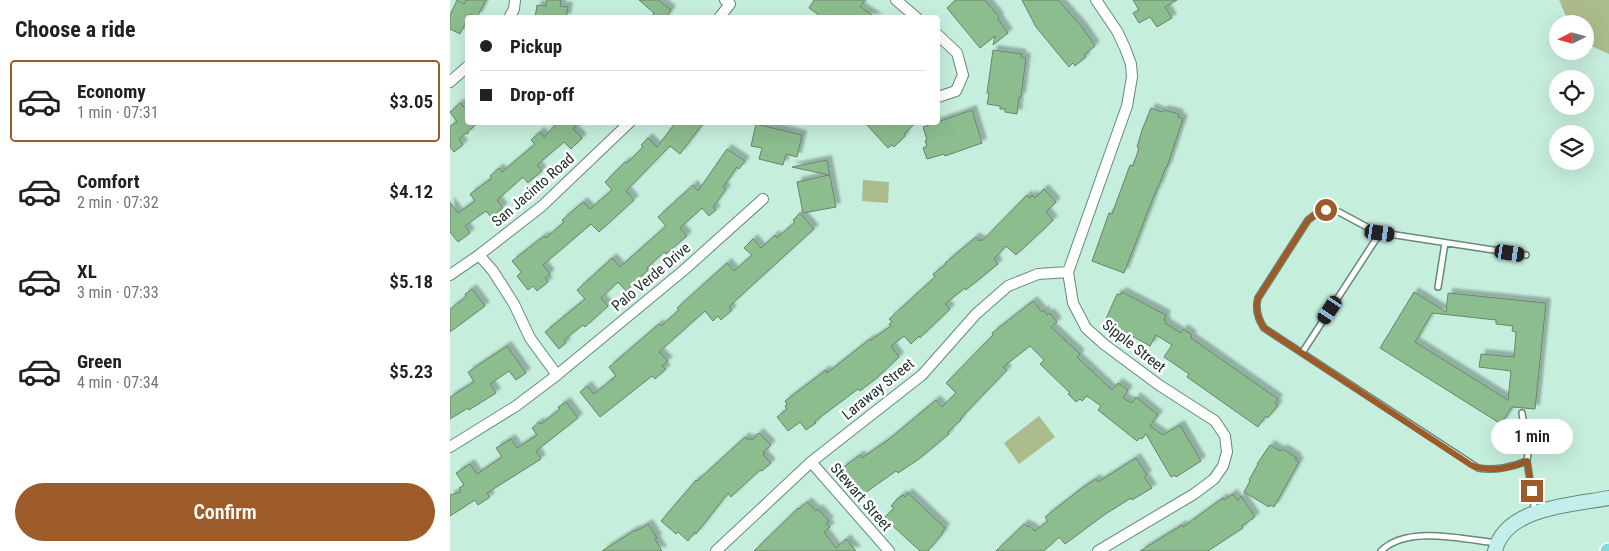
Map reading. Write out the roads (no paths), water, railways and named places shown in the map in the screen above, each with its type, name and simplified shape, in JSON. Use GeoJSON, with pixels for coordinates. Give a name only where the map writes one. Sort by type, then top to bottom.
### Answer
{"type":"FeatureCollection","features":[{"type":"Feature","properties":{"kind":"street"},"geometry":{"type":"LineString","coordinates":[[511,15],[514,9],[515,0]]}},
{"type":"Feature","properties":{"kind":"street"},"geometry":{"type":"LineString","coordinates":[[896,0],[914,15]]}},
{"type":"Feature","properties":{"kind":"street","name":"Sipple Street"},"geometry":{"type":"LineString","coordinates":[[1096,0],[1117,31],[1125,48],[1131,64],[1132,77],[1126,106],[1068,272],[1073,303],[1086,328],[1105,345],[1159,385],[1215,421],[1225,436],[1227,452],[1223,466],[1214,479],[1194,494],[1098,551]]}},
{"type":"Feature","properties":{"kind":"street"},"geometry":{"type":"LineString","coordinates":[[721,15],[728,2]]}},
{"type":"Feature","properties":{"kind":"street"},"geometry":{"type":"LineString","coordinates":[[940,37],[958,53],[963,75],[956,91],[940,96]]}},
{"type":"Feature","properties":{"kind":"street"},"geometry":{"type":"LineString","coordinates":[[450,82],[465,69]]}},
{"type":"Feature","properties":{"kind":"street","name":"San Jacinto Road"},"geometry":{"type":"LineString","coordinates":[[450,275],[542,206],[627,125]]}},
{"type":"Feature","properties":{"kind":"street","name":"Palo Verde Drive"},"geometry":{"type":"LineString","coordinates":[[450,447],[516,406],[557,375],[684,270],[763,200]]}},
{"type":"Feature","properties":{"kind":"street"},"geometry":{"type":"LineString","coordinates":[[478,255],[493,271],[514,304],[530,338],[557,375]]}},
{"type":"Feature","properties":{"kind":"street","name":"Laraway Street"},"geometry":{"type":"LineString","coordinates":[[716,551],[811,462],[922,375],[976,314],[1008,286],[1038,274],[1068,272]]}},
{"type":"Feature","properties":{"kind":"street","name":"Stewart Street"},"geometry":{"type":"LineString","coordinates":[[811,462],[889,551]]}},
{"type":"Feature","properties":{"kind":"street"},"geometry":{"type":"LineString","coordinates":[[1496,547],[1509,526],[1535,512],[1609,498]]}},
{"type":"Feature","properties":{"kind":"lane"},"geometry":{"type":"LineString","coordinates":[[1526,255],[1380,233],[1332,211],[1320,211],[1308,220],[1258,298],[1257,303],[1258,316],[1264,328],[1478,468],[1502,467],[1527,461]]}},
{"type":"Feature","properties":{"kind":"lane"},"geometry":{"type":"LineString","coordinates":[[1302,353],[1380,233]]}},
{"type":"Feature","properties":{"kind":"lane"},"geometry":{"type":"LineString","coordinates":[[1438,288],[1444,243]]}},
{"type":"Feature","properties":{"kind":"lane"},"geometry":{"type":"LineString","coordinates":[[1522,413],[1535,512]]}},
{"type":"Feature","properties":{"kind":"lane"},"geometry":{"type":"LineString","coordinates":[[1381,551],[1393,541],[1422,535],[1496,547]]}}]}
